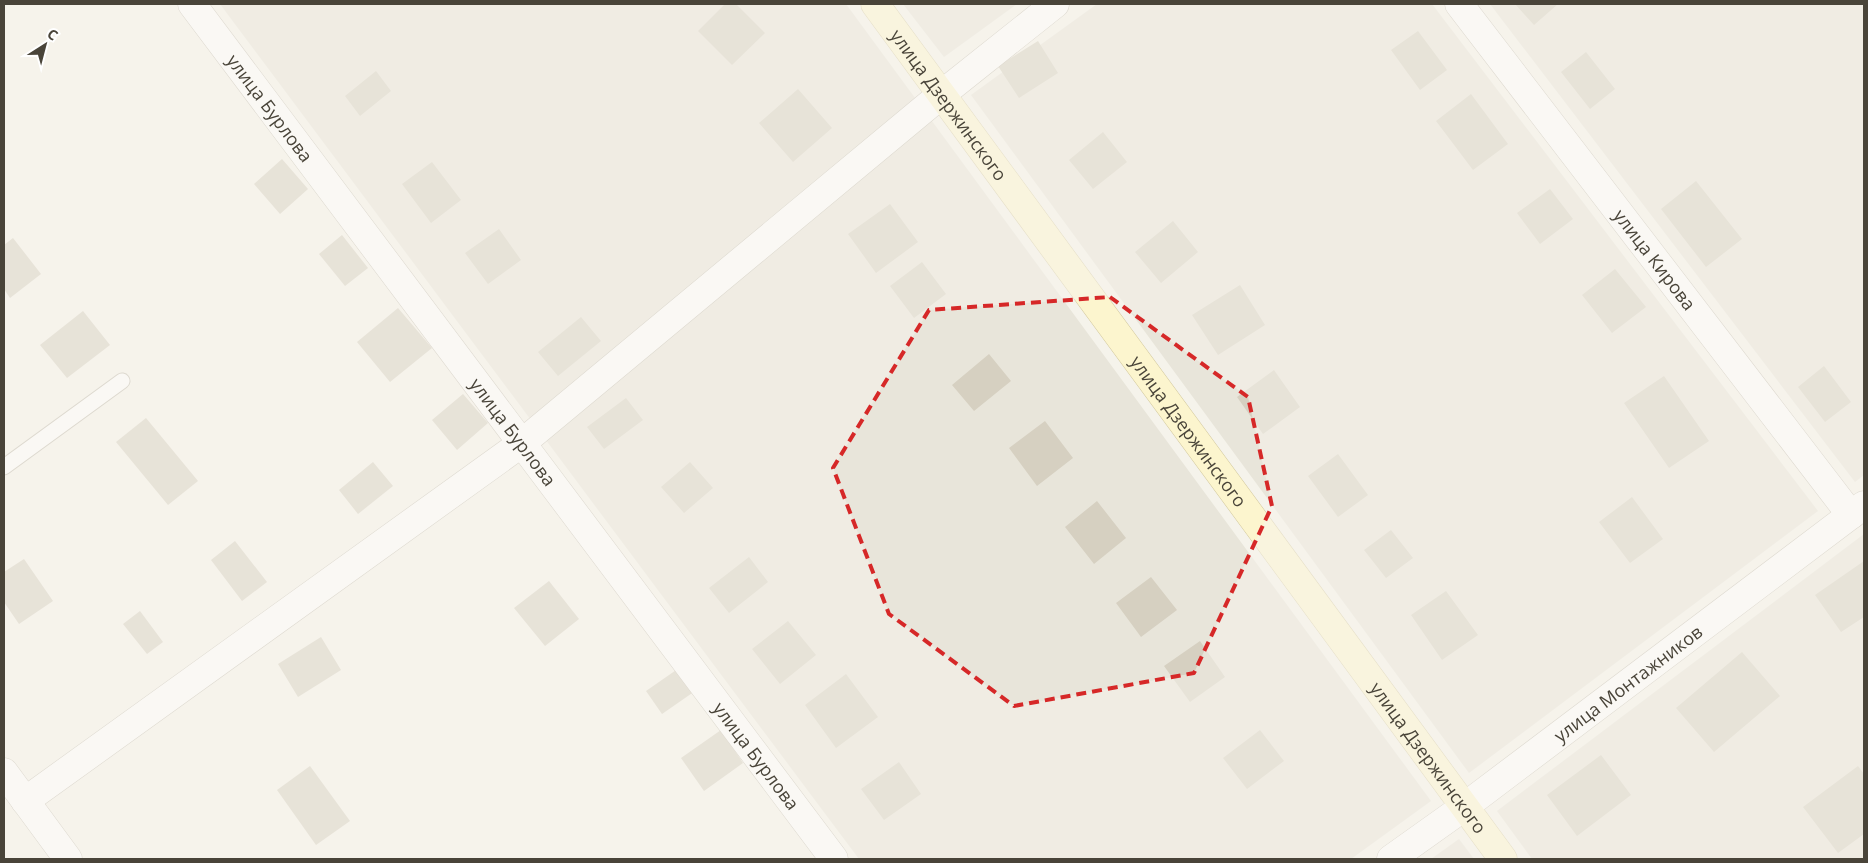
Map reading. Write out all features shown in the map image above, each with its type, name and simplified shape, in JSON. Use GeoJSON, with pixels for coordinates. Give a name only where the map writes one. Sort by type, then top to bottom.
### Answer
{"type":"FeatureCollection","features":[{"type":"Feature","properties":{"kind":"street","name":"улица Бурлова"},"geometry":{"type":"LineString","coordinates":[[192,4],[834,859]]}},
{"type":"Feature","properties":{"kind":"street","name":"улица Дзержинского"},"geometry":{"type":"LineString","coordinates":[[875,4],[1503,859]]}},
{"type":"Feature","properties":{"kind":"street"},"geometry":{"type":"LineString","coordinates":[[26,801],[522,443],[942,94],[1056,4]]}},
{"type":"Feature","properties":{"kind":"street","name":"улица Кирова"},"geometry":{"type":"LineString","coordinates":[[1459,4],[1857,510]]}},
{"type":"Feature","properties":{"kind":"street","name":"улица Монтажников"},"geometry":{"type":"LineString","coordinates":[[1391,859],[1857,510]]}},
{"type":"Feature","properties":{"kind":"street"},"geometry":{"type":"LineString","coordinates":[[4,772],[68,859]]}},
{"type":"Feature","properties":{"kind":"lane"},"geometry":{"type":"LineString","coordinates":[[4,467],[122,381]]}},
{"type":"Feature","properties":{"kind":"highlighted area"},"geometry":{"type":"Polygon","coordinates":[[[1110,297],[1248,397],[1272,506],[1194,673],[1014,706],[889,614],[833,468],[929,310],[1110,297]]]}},
{"type":"Feature","properties":{"kind":"shaded area"},"geometry":{"type":"Polygon","coordinates":[[[220,4],[846,4],[1431,801],[1351,859],[859,859],[220,4]]]}},
{"type":"Feature","properties":{"kind":"shaded area"},"geometry":{"type":"Polygon","coordinates":[[[903,4],[1017,4],[944,57],[903,4]]]}},
{"type":"Feature","properties":{"kind":"shaded area"},"geometry":{"type":"Polygon","coordinates":[[[1097,4],[1432,4],[1818,511],[1469,773],[971,95],[1097,4]]]}},
{"type":"Feature","properties":{"kind":"shaded area"},"geometry":{"type":"Polygon","coordinates":[[[1490,4],[1864,4],[1864,475],[1855,482],[1490,4]]]}},
{"type":"Feature","properties":{"kind":"shaded area"},"geometry":{"type":"Polygon","coordinates":[[[1864,534],[1864,859],[1532,859],[1497,811],[1864,534]]]}},
{"type":"Feature","properties":{"kind":"shaded area"},"geometry":{"type":"Polygon","coordinates":[[[1459,839],[1474,859],[1431,859],[1459,839]]]}},
{"type":"Feature","properties":{"kind":"building"},"geometry":{"type":"Polygon","coordinates":[[[725,4],[736,4],[765,33],[732,65],[698,31],[725,4]]]}},
{"type":"Feature","properties":{"kind":"building"},"geometry":{"type":"Polygon","coordinates":[[[1515,4],[1558,4],[1534,25],[1515,4]]]}},
{"type":"Feature","properties":{"kind":"building"},"geometry":{"type":"Polygon","coordinates":[[[1418,31],[1447,70],[1420,90],[1391,50],[1418,31]]]}},
{"type":"Feature","properties":{"kind":"building"},"geometry":{"type":"Polygon","coordinates":[[[1038,41],[1058,73],[1019,98],[998,66],[1038,41]]]}},
{"type":"Feature","properties":{"kind":"building"},"geometry":{"type":"Polygon","coordinates":[[[1586,52],[1615,89],[1590,109],[1561,72],[1586,52]]]}},
{"type":"Feature","properties":{"kind":"building"},"geometry":{"type":"Polygon","coordinates":[[[376,71],[391,91],[360,116],[345,96],[376,71]]]}},
{"type":"Feature","properties":{"kind":"building"},"geometry":{"type":"Polygon","coordinates":[[[798,89],[832,128],[793,162],[759,123],[798,89]]]}},
{"type":"Feature","properties":{"kind":"building"},"geometry":{"type":"Polygon","coordinates":[[[1471,94],[1508,144],[1473,170],[1436,121],[1471,94]]]}},
{"type":"Feature","properties":{"kind":"building"},"geometry":{"type":"Polygon","coordinates":[[[1103,132],[1127,162],[1093,189],[1069,160],[1103,132]]]}},
{"type":"Feature","properties":{"kind":"building"},"geometry":{"type":"Polygon","coordinates":[[[282,159],[308,189],[280,214],[254,184],[282,159]]]}},
{"type":"Feature","properties":{"kind":"building"},"geometry":{"type":"Polygon","coordinates":[[[432,162],[461,200],[431,223],[402,184],[432,162]]]}},
{"type":"Feature","properties":{"kind":"building"},"geometry":{"type":"Polygon","coordinates":[[[1696,181],[1742,239],[1706,267],[1661,209],[1696,181]]]}},
{"type":"Feature","properties":{"kind":"building"},"geometry":{"type":"Polygon","coordinates":[[[1550,189],[1573,219],[1540,244],[1517,213],[1550,189]]]}},
{"type":"Feature","properties":{"kind":"building"},"geometry":{"type":"Polygon","coordinates":[[[890,204],[918,242],[876,273],[848,234],[890,204]]]}},
{"type":"Feature","properties":{"kind":"building"},"geometry":{"type":"Polygon","coordinates":[[[1173,221],[1198,252],[1161,283],[1135,252],[1173,221]]]}},
{"type":"Feature","properties":{"kind":"building"},"geometry":{"type":"Polygon","coordinates":[[[499,229],[521,260],[488,284],[465,253],[499,229]]]}},
{"type":"Feature","properties":{"kind":"building"},"geometry":{"type":"Polygon","coordinates":[[[342,235],[368,268],[345,286],[319,254],[342,235]]]}},
{"type":"Feature","properties":{"kind":"building"},"geometry":{"type":"Polygon","coordinates":[[[13,238],[41,274],[10,298],[4,289],[4,245],[13,238]]]}},
{"type":"Feature","properties":{"kind":"building"},"geometry":{"type":"Polygon","coordinates":[[[922,262],[946,294],[914,318],[890,286],[922,262]]]}},
{"type":"Feature","properties":{"kind":"building"},"geometry":{"type":"Polygon","coordinates":[[[1615,269],[1646,307],[1612,333],[1582,295],[1615,269]]]}},
{"type":"Feature","properties":{"kind":"building"},"geometry":{"type":"Polygon","coordinates":[[[1240,285],[1265,325],[1218,355],[1192,315],[1240,285]]]}},
{"type":"Feature","properties":{"kind":"building"},"geometry":{"type":"Polygon","coordinates":[[[398,308],[432,348],[390,382],[357,342],[398,308]]]}},
{"type":"Feature","properties":{"kind":"building"},"geometry":{"type":"Polygon","coordinates":[[[83,311],[110,345],[67,378],[40,345],[83,311]]]}},
{"type":"Feature","properties":{"kind":"building"},"geometry":{"type":"Polygon","coordinates":[[[581,317],[601,341],[558,376],[538,352],[581,317]]]}},
{"type":"Feature","properties":{"kind":"building"},"geometry":{"type":"Polygon","coordinates":[[[989,354],[1011,381],[974,411],[952,385],[989,354]]]}},
{"type":"Feature","properties":{"kind":"building"},"geometry":{"type":"Polygon","coordinates":[[[1824,366],[1851,402],[1825,422],[1798,387],[1824,366]]]}},
{"type":"Feature","properties":{"kind":"building"},"geometry":{"type":"Polygon","coordinates":[[[1274,370],[1300,407],[1263,434],[1237,397],[1274,370]]]}},
{"type":"Feature","properties":{"kind":"building"},"geometry":{"type":"Polygon","coordinates":[[[1664,376],[1709,441],[1669,468],[1624,403],[1664,376]]]}},
{"type":"Feature","properties":{"kind":"building"},"geometry":{"type":"Polygon","coordinates":[[[463,394],[488,423],[457,450],[432,420],[463,394]]]}},
{"type":"Feature","properties":{"kind":"building"},"geometry":{"type":"Polygon","coordinates":[[[626,398],[643,420],[604,449],[587,427],[626,398]]]}},
{"type":"Feature","properties":{"kind":"building"},"geometry":{"type":"Polygon","coordinates":[[[146,418],[198,481],[168,505],[116,442],[146,418]]]}},
{"type":"Feature","properties":{"kind":"building"},"geometry":{"type":"Polygon","coordinates":[[[1045,421],[1073,458],[1037,486],[1009,448],[1045,421]]]}},
{"type":"Feature","properties":{"kind":"building"},"geometry":{"type":"Polygon","coordinates":[[[1338,454],[1368,495],[1338,517],[1308,476],[1338,454]]]}},
{"type":"Feature","properties":{"kind":"building"},"geometry":{"type":"Polygon","coordinates":[[[373,462],[393,486],[358,514],[339,490],[373,462]]]}},
{"type":"Feature","properties":{"kind":"building"},"geometry":{"type":"Polygon","coordinates":[[[690,462],[713,488],[684,513],[661,487],[690,462]]]}},
{"type":"Feature","properties":{"kind":"building"},"geometry":{"type":"Polygon","coordinates":[[[1632,497],[1663,539],[1630,563],[1599,522],[1632,497]]]}},
{"type":"Feature","properties":{"kind":"building"},"geometry":{"type":"Polygon","coordinates":[[[1097,501],[1126,538],[1094,564],[1065,527],[1097,501]]]}},
{"type":"Feature","properties":{"kind":"building"},"geometry":{"type":"Polygon","coordinates":[[[1391,530],[1413,558],[1386,578],[1364,550],[1391,530]]]}},
{"type":"Feature","properties":{"kind":"building"},"geometry":{"type":"Polygon","coordinates":[[[235,541],[267,582],[242,601],[211,560],[235,541]]]}},
{"type":"Feature","properties":{"kind":"building"},"geometry":{"type":"Polygon","coordinates":[[[749,557],[768,582],[729,613],[709,588],[749,557]]]}},
{"type":"Feature","properties":{"kind":"building"},"geometry":{"type":"Polygon","coordinates":[[[24,559],[53,601],[19,624],[4,602],[4,572],[24,559]]]}},
{"type":"Feature","properties":{"kind":"building"},"geometry":{"type":"Polygon","coordinates":[[[1864,561],[1864,617],[1841,632],[1815,595],[1864,561]]]}},
{"type":"Feature","properties":{"kind":"building"},"geometry":{"type":"Polygon","coordinates":[[[1151,577],[1177,610],[1141,637],[1116,603],[1151,577]]]}},
{"type":"Feature","properties":{"kind":"building"},"geometry":{"type":"Polygon","coordinates":[[[549,581],[579,619],[545,646],[514,608],[549,581]]]}},
{"type":"Feature","properties":{"kind":"building"},"geometry":{"type":"Polygon","coordinates":[[[1446,591],[1478,635],[1442,660],[1411,615],[1446,591]]]}},
{"type":"Feature","properties":{"kind":"building"},"geometry":{"type":"Polygon","coordinates":[[[140,611],[163,642],[147,654],[123,624],[140,611]]]}},
{"type":"Feature","properties":{"kind":"building"},"geometry":{"type":"Polygon","coordinates":[[[788,621],[816,655],[780,684],[752,649],[788,621]]]}},
{"type":"Feature","properties":{"kind":"building"},"geometry":{"type":"Polygon","coordinates":[[[321,637],[341,670],[298,697],[278,664],[321,637]]]}},
{"type":"Feature","properties":{"kind":"building"},"geometry":{"type":"Polygon","coordinates":[[[1200,641],[1225,677],[1190,702],[1164,666],[1200,641]]]}},
{"type":"Feature","properties":{"kind":"building"},"geometry":{"type":"Polygon","coordinates":[[[1742,652],[1780,696],[1714,752],[1676,708],[1742,652]]]}},
{"type":"Feature","properties":{"kind":"building"},"geometry":{"type":"Polygon","coordinates":[[[682,666],[698,689],[662,714],[646,691],[682,666]]]}},
{"type":"Feature","properties":{"kind":"building"},"geometry":{"type":"Polygon","coordinates":[[[846,674],[878,717],[836,748],[805,705],[846,674]]]}},
{"type":"Feature","properties":{"kind":"building"},"geometry":{"type":"Polygon","coordinates":[[[721,730],[743,763],[704,791],[681,758],[721,730]]]}},
{"type":"Feature","properties":{"kind":"building"},"geometry":{"type":"Polygon","coordinates":[[[1260,730],[1284,761],[1247,789],[1223,758],[1260,730]]]}},
{"type":"Feature","properties":{"kind":"building"},"geometry":{"type":"Polygon","coordinates":[[[1601,755],[1631,795],[1577,836],[1547,795],[1601,755]]]}},
{"type":"Feature","properties":{"kind":"building"},"geometry":{"type":"Polygon","coordinates":[[[899,762],[921,794],[884,820],[861,789],[899,762]]]}},
{"type":"Feature","properties":{"kind":"building"},"geometry":{"type":"Polygon","coordinates":[[[310,766],[350,821],[316,845],[277,790],[310,766]]]}},
{"type":"Feature","properties":{"kind":"building"},"geometry":{"type":"Polygon","coordinates":[[[1858,766],[1864,774],[1864,834],[1838,853],[1803,807],[1858,766]]]}}]}
